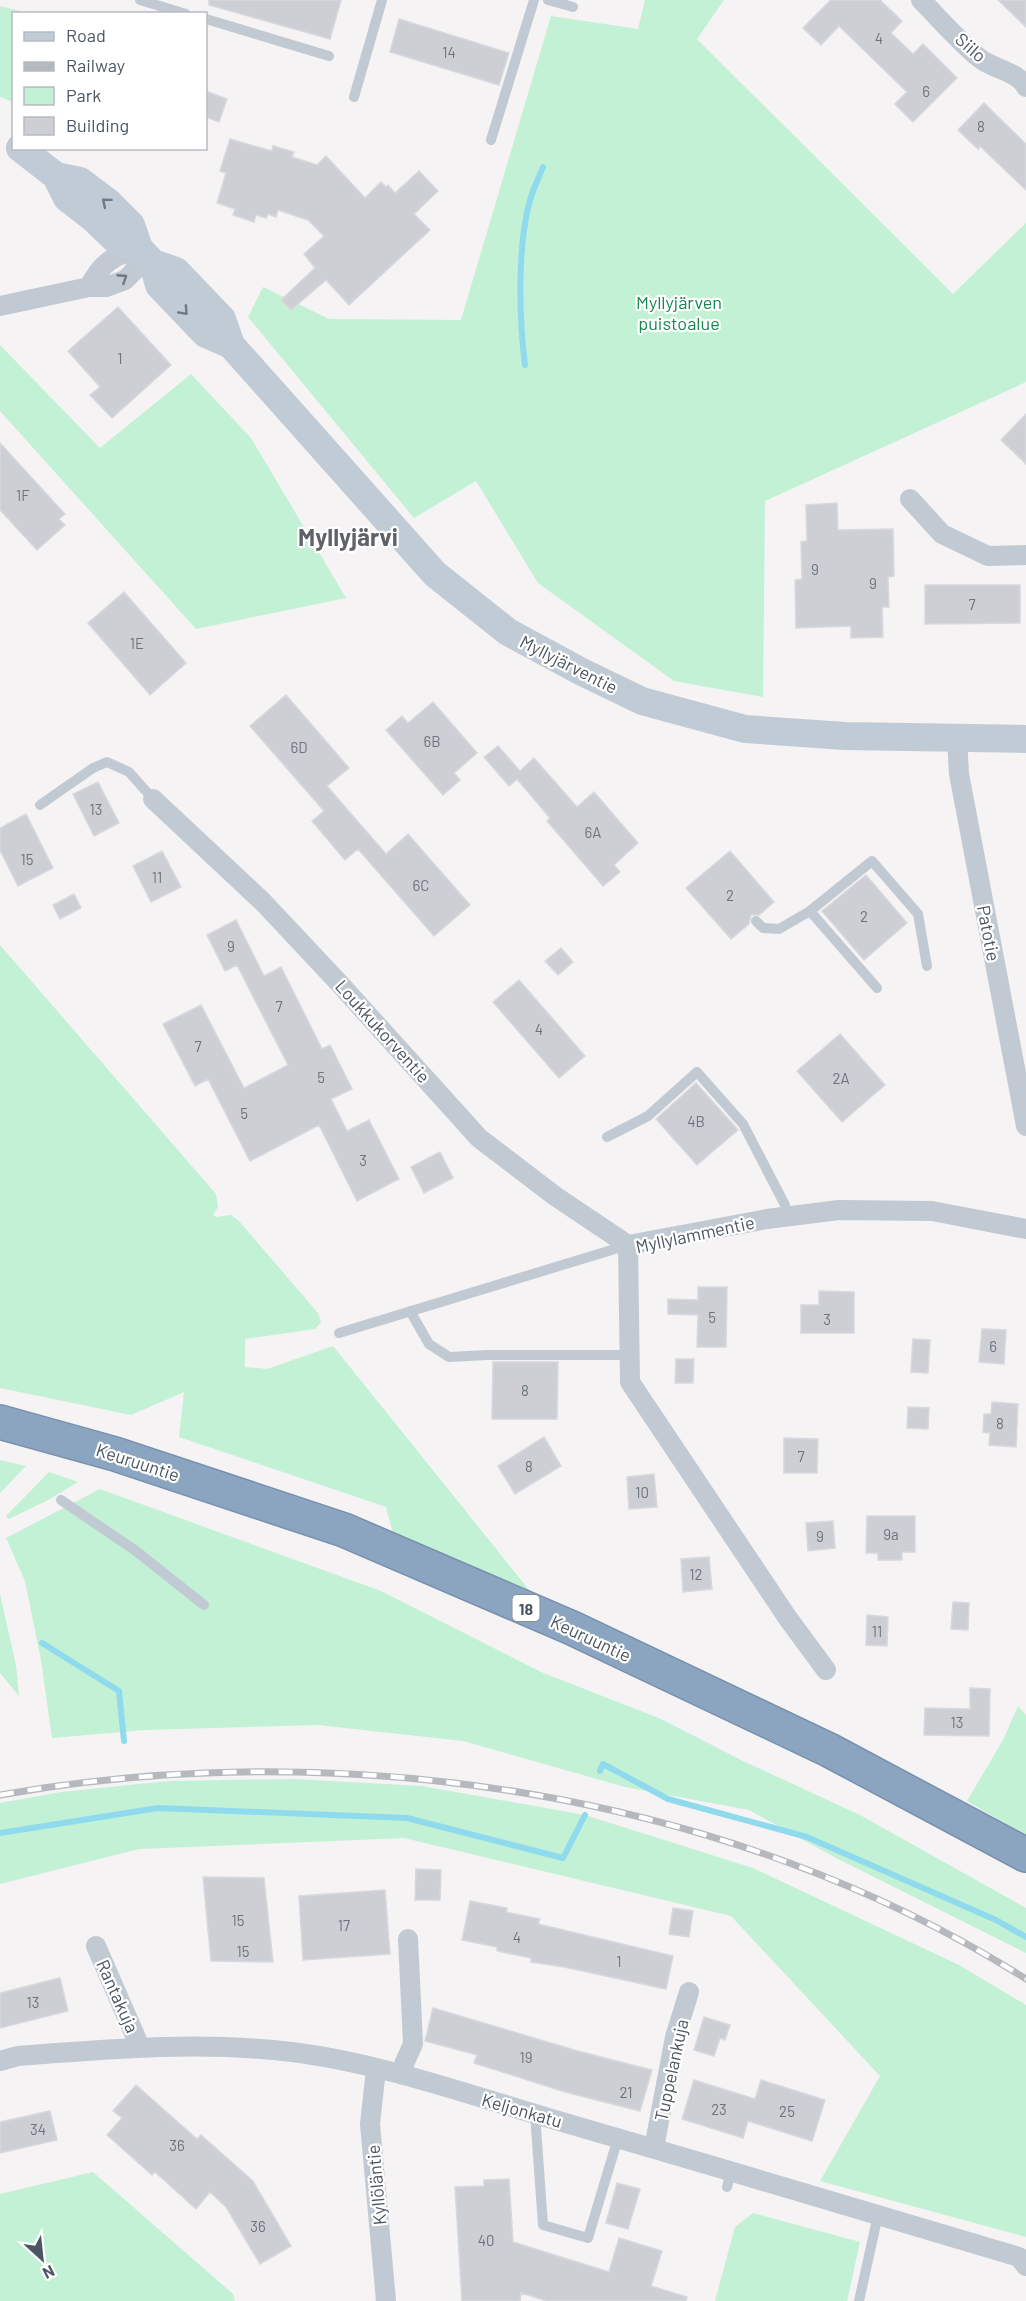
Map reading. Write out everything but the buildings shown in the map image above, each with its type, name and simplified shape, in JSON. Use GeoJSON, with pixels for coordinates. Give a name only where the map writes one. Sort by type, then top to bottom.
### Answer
{"type":"FeatureCollection","features":[{"type":"Feature","properties":{"kind":"highway","name":"Keuruuntie"},"geometry":{"type":"LineString","coordinates":[[0,1422],[115,1454],[344,1530],[572,1628],[830,1750],[1026,1855]]}},
{"type":"Feature","properties":{"kind":"main road"},"geometry":{"type":"LineString","coordinates":[[23,150],[56,176],[80,181],[108,202],[132,225],[146,255]]}},
{"type":"Feature","properties":{"kind":"main road","name":"Myllyjärventie"},"geometry":{"type":"LineString","coordinates":[[146,255],[176,271],[222,319],[231,345],[435,574],[517,637],[642,701],[745,729],[845,736],[1026,739]]}},
{"type":"Feature","properties":{"kind":"street","name":"Siilo"},"geometry":{"type":"LineString","coordinates":[[921,0],[983,60],[1007,72],[1024,83],[1026,87]]}},
{"type":"Feature","properties":{"kind":"street"},"geometry":{"type":"LineString","coordinates":[[0,306],[89,287],[96,274],[117,254],[146,255]]}},
{"type":"Feature","properties":{"kind":"street"},"geometry":{"type":"LineString","coordinates":[[910,499],[942,534],[988,556],[1026,555]]}},
{"type":"Feature","properties":{"kind":"street","name":"Patotie"},"geometry":{"type":"LineString","coordinates":[[957,738],[958,774],[1026,1126]]}},
{"type":"Feature","properties":{"kind":"street","name":"Loukkukorventie"},"geometry":{"type":"LineString","coordinates":[[153,799],[263,902],[479,1138],[555,1196],[628,1245]]}},
{"type":"Feature","properties":{"kind":"street","name":"Myllylammentie"},"geometry":{"type":"LineString","coordinates":[[826,1670],[787,1617],[630,1382],[628,1245],[767,1219],[839,1210],[932,1211],[1026,1229]]}},
{"type":"Feature","properties":{"kind":"street"},"geometry":{"type":"LineString","coordinates":[[404,2075],[404,2064],[412,2044],[408,1939]]}},
{"type":"Feature","properties":{"kind":"street","name":"Rantakuja"},"geometry":{"type":"LineString","coordinates":[[96,1946],[140,2047]]}},
{"type":"Feature","properties":{"kind":"street","name":"Tuppelankuja"},"geometry":{"type":"LineString","coordinates":[[654,2148],[675,2037],[689,1992]]}},
{"type":"Feature","properties":{"kind":"street","name":"Keljonkatu"},"geometry":{"type":"LineString","coordinates":[[0,2061],[18,2056],[140,2047],[206,2047],[292,2052],[376,2068],[654,2148],[729,2179],[878,2215],[1019,2257],[1026,2266]]}},
{"type":"Feature","properties":{"kind":"street","name":"Kyllöläntie"},"geometry":{"type":"LineString","coordinates":[[376,2068],[370,2124],[386,2301]]}},
{"type":"Feature","properties":{"kind":"lane"},"geometry":{"type":"LineString","coordinates":[[140,0],[179,9]]}},
{"type":"Feature","properties":{"kind":"lane"},"geometry":{"type":"LineString","coordinates":[[354,97],[382,0]]}},
{"type":"Feature","properties":{"kind":"lane"},"geometry":{"type":"LineString","coordinates":[[491,140],[534,0]]}},
{"type":"Feature","properties":{"kind":"lane"},"geometry":{"type":"LineString","coordinates":[[548,0],[573,7]]}},
{"type":"Feature","properties":{"kind":"lane"},"geometry":{"type":"LineString","coordinates":[[207,19],[328,56]]}},
{"type":"Feature","properties":{"kind":"lane"},"geometry":{"type":"LineString","coordinates":[[40,805],[93,768],[107,762],[129,772],[153,799]]}},
{"type":"Feature","properties":{"kind":"lane"},"geometry":{"type":"LineString","coordinates":[[756,921],[764,928],[779,929],[810,911],[872,861],[918,914],[927,966]]}},
{"type":"Feature","properties":{"kind":"lane"},"geometry":{"type":"LineString","coordinates":[[810,911],[876,988]]}},
{"type":"Feature","properties":{"kind":"lane"},"geometry":{"type":"LineString","coordinates":[[607,1137],[648,1116],[697,1072],[742,1125],[785,1205]]}},
{"type":"Feature","properties":{"kind":"lane"},"geometry":{"type":"LineString","coordinates":[[339,1333],[628,1245]]}},
{"type":"Feature","properties":{"kind":"lane"},"geometry":{"type":"LineString","coordinates":[[410,1311],[429,1344],[449,1357],[630,1355]]}},
{"type":"Feature","properties":{"kind":"lane"},"geometry":{"type":"LineString","coordinates":[[61,1500],[136,1551],[204,1605]]}},
{"type":"Feature","properties":{"kind":"lane"},"geometry":{"type":"LineString","coordinates":[[536,2114],[543,2225],[588,2238],[618,2138]]}},
{"type":"Feature","properties":{"kind":"lane"},"geometry":{"type":"LineString","coordinates":[[859,2301],[878,2215]]}},
{"type":"Feature","properties":{"kind":"green space","name":"Myllyjärven puistoalue"},"geometry":{"type":"Polygon","coordinates":[[[645,0],[724,0],[697,39],[953,294],[1026,223],[1026,382],[765,501],[763,697],[674,681],[538,583],[476,481],[414,518],[248,317],[263,287],[329,319],[461,320],[551,16],[638,29],[645,0]]]}},
{"type":"Feature","properties":{"kind":"green space"},"geometry":{"type":"Polygon","coordinates":[[[0,6],[23,12],[12,12],[12,102],[0,97],[0,6]]]}},
{"type":"Feature","properties":{"kind":"green space"},"geometry":{"type":"Polygon","coordinates":[[[0,345],[100,448],[191,374],[251,438],[346,598],[196,629],[0,411],[0,345]]]}},
{"type":"Feature","properties":{"kind":"green space"},"geometry":{"type":"Polygon","coordinates":[[[0,945],[216,1194],[218,1207],[213,1215],[216,1217],[231,1215],[238,1220],[318,1313],[321,1322],[315,1329],[245,1339],[245,1367],[267,1369],[333,1346],[530,1591],[393,1533],[386,1507],[179,1437],[184,1392],[131,1415],[0,1388],[0,945]]]}},
{"type":"Feature","properties":{"kind":"green space"},"geometry":{"type":"Polygon","coordinates":[[[0,1460],[26,1466],[0,1493],[0,1460]]]}},
{"type":"Feature","properties":{"kind":"green space"},"geometry":{"type":"Polygon","coordinates":[[[49,1472],[78,1482],[9,1519],[6,1516],[49,1472]]]}},
{"type":"Feature","properties":{"kind":"green space"},"geometry":{"type":"Polygon","coordinates":[[[100,1489],[381,1591],[541,1672],[661,1719],[743,1761],[860,1815],[1026,1908],[1026,1953],[836,1858],[749,1810],[625,1787],[463,1741],[318,1725],[145,1730],[52,1738],[41,1660],[25,1581],[6,1538],[100,1489]]]}},
{"type":"Feature","properties":{"kind":"green space"},"geometry":{"type":"Polygon","coordinates":[[[0,1594],[16,1665],[19,1696],[0,1673],[0,1594]]]}},
{"type":"Feature","properties":{"kind":"green space"},"geometry":{"type":"Polygon","coordinates":[[[1018,1706],[1026,1715],[1026,1836],[967,1801],[1003,1740],[1018,1706]]]}},
{"type":"Feature","properties":{"kind":"green space"},"geometry":{"type":"Polygon","coordinates":[[[294,1779],[422,1786],[585,1815],[753,1868],[959,1965],[1026,2005],[1026,2237],[820,2181],[880,2076],[731,1916],[404,1838],[139,1849],[0,1884],[0,1803],[61,1792],[168,1781],[294,1779]]]}},
{"type":"Feature","properties":{"kind":"green space"},"geometry":{"type":"Polygon","coordinates":[[[93,2172],[233,2294],[235,2301],[0,2301],[0,2194],[93,2172]]]}},
{"type":"Feature","properties":{"kind":"green space"},"geometry":{"type":"Polygon","coordinates":[[[753,2213],[860,2242],[847,2301],[715,2301],[735,2227],[753,2213]]]}},
{"type":"Feature","properties":{"kind":"waterway"},"geometry":{"type":"LineString","coordinates":[[525,365],[521,326],[521,257],[526,215],[543,167]]}},
{"type":"Feature","properties":{"kind":"waterway"},"geometry":{"type":"LineString","coordinates":[[42,1643],[119,1691],[124,1741]]}},
{"type":"Feature","properties":{"kind":"waterway"},"geometry":{"type":"LineString","coordinates":[[600,1771],[603,1764],[668,1799],[807,1837],[996,1920],[1026,1937]]}},
{"type":"Feature","properties":{"kind":"waterway"},"geometry":{"type":"LineString","coordinates":[[0,1833],[158,1808],[407,1818],[563,1858],[585,1815]]}},
{"type":"Feature","properties":{"kind":"railway"},"geometry":{"type":"LineString","coordinates":[[0,1795],[130,1778],[263,1772],[397,1777],[530,1794],[661,1823],[789,1863],[911,1915],[1026,1979]]}},
{"type":"Feature","properties":{"kind":"district","name":"Myllyjärvi"},"geometry":{"type":"Point","coordinates":[348,536]}}]}
